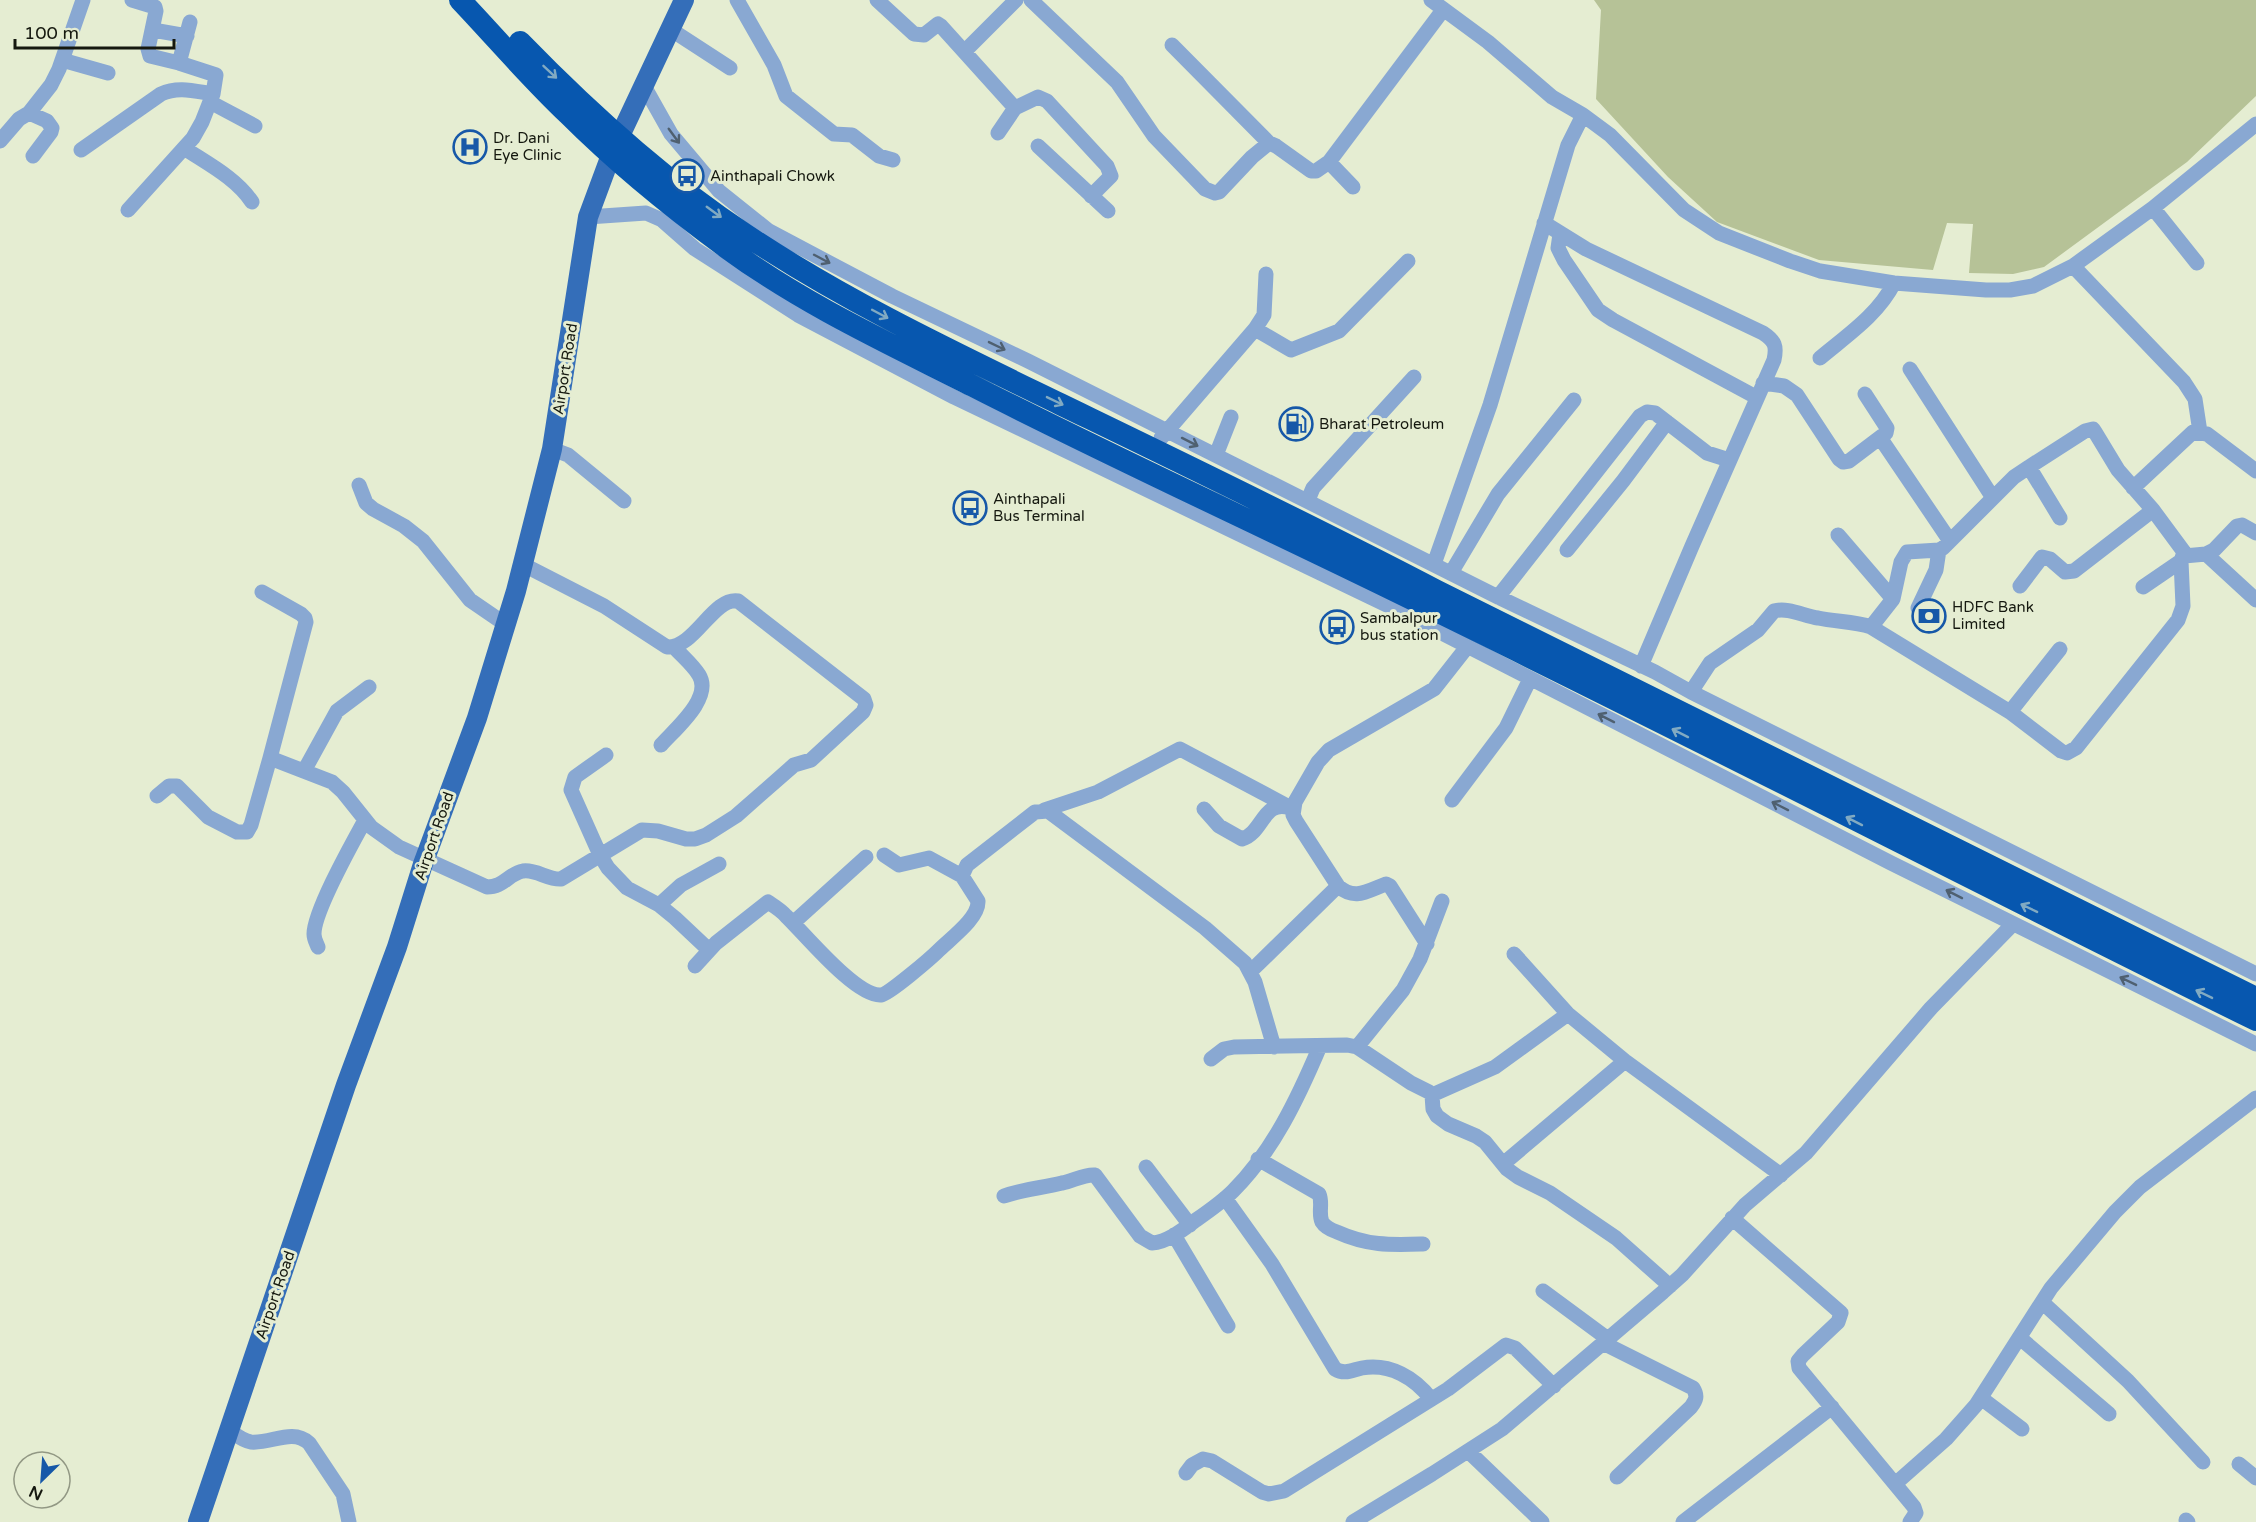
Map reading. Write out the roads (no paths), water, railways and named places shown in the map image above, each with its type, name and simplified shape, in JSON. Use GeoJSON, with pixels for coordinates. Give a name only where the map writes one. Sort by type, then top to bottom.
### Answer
{"type":"FeatureCollection","features":[{"type":"Feature","properties":{"kind":"highway"},"geometry":{"type":"LineString","coordinates":[[460,0],[565,111],[615,146]]}},
{"type":"Feature","properties":{"kind":"highway"},"geometry":{"type":"LineString","coordinates":[[480,0],[538,60],[615,146],[640,180],[732,251],[790,290],[887,343],[1026,413],[1475,630],[2256,1020]]}},
{"type":"Feature","properties":{"kind":"highway"},"geometry":{"type":"LineString","coordinates":[[1139,466],[1300,520],[1437,591],[2256,998]]}},
{"type":"Feature","properties":{"kind":"main road","name":"Airport Road"},"geometry":{"type":"LineString","coordinates":[[198,1522],[346,1085],[397,947],[425,858],[477,718],[524,565],[552,449],[588,217],[615,146],[684,0]]}},
{"type":"Feature","properties":{"kind":"street"},"geometry":{"type":"LineString","coordinates":[[0,141],[19,119],[29,113],[51,85],[83,0]]}},
{"type":"Feature","properties":{"kind":"street"},"geometry":{"type":"LineString","coordinates":[[128,210],[198,130],[217,78],[216,75],[150,56],[148,49],[153,30],[155,7],[132,0]]}},
{"type":"Feature","properties":{"kind":"street"},"geometry":{"type":"LineString","coordinates":[[737,0],[774,65],[786,96],[834,134],[852,135],[879,156],[893,160]]}},
{"type":"Feature","properties":{"kind":"street"},"geometry":{"type":"LineString","coordinates":[[877,0],[914,34],[924,35],[938,24],[1015,108]]}},
{"type":"Feature","properties":{"kind":"street"},"geometry":{"type":"LineString","coordinates":[[964,51],[1016,0]]}},
{"type":"Feature","properties":{"kind":"street"},"geometry":{"type":"LineString","coordinates":[[1030,0],[1117,82],[1154,136],[1205,189],[1215,193],[1219,192],[1252,157],[1269,143]]}},
{"type":"Feature","properties":{"kind":"street"},"geometry":{"type":"LineString","coordinates":[[1172,45],[1269,143],[1311,171],[1316,171],[1329,162],[1442,8],[1459,0]]}},
{"type":"Feature","properties":{"kind":"street"},"geometry":{"type":"LineString","coordinates":[[1442,8],[1488,42],[1552,97],[1583,115],[1610,135],[1684,210],[1719,233],[1820,271],[1894,283],[1986,290],[2010,290],[2033,286],[2073,266],[2154,208],[2256,124]]}},
{"type":"Feature","properties":{"kind":"street"},"geometry":{"type":"LineString","coordinates":[[153,30],[188,29],[179,63]]}},
{"type":"Feature","properties":{"kind":"street"},"geometry":{"type":"LineString","coordinates":[[670,29],[730,68]]}},
{"type":"Feature","properties":{"kind":"street"},"geometry":{"type":"LineString","coordinates":[[62,60],[108,73]]}},
{"type":"Feature","properties":{"kind":"street"},"geometry":{"type":"LineString","coordinates":[[644,86],[671,134],[718,191],[769,231],[892,296],[1308,500],[2256,974]]}},
{"type":"Feature","properties":{"kind":"street"},"geometry":{"type":"LineString","coordinates":[[81,150],[160,94],[178,88],[211,98],[255,126]]}},
{"type":"Feature","properties":{"kind":"street"},"geometry":{"type":"LineString","coordinates":[[998,133],[1015,108],[1038,97],[1047,101],[1107,166],[1111,176],[1091,196]]}},
{"type":"Feature","properties":{"kind":"street"},"geometry":{"type":"LineString","coordinates":[[29,113],[47,121],[52,128],[33,156]]}},
{"type":"Feature","properties":{"kind":"street"},"geometry":{"type":"LineString","coordinates":[[1434,564],[1490,405],[1568,145],[1583,115]]}},
{"type":"Feature","properties":{"kind":"street"},"geometry":{"type":"LineString","coordinates":[[1038,147],[1108,211]]}},
{"type":"Feature","properties":{"kind":"street"},"geometry":{"type":"LineString","coordinates":[[184,148],[242,189],[252,202]]}},
{"type":"Feature","properties":{"kind":"street"},"geometry":{"type":"LineString","coordinates":[[1329,162],[1353,187]]}},
{"type":"Feature","properties":{"kind":"street"},"geometry":{"type":"LineString","coordinates":[[2154,208],[2197,263]]}},
{"type":"Feature","properties":{"kind":"street"},"geometry":{"type":"LineString","coordinates":[[588,217],[646,213],[662,220],[695,249],[798,315],[954,397],[1139,466],[1393,608],[1530,680],[2256,1044]]}},
{"type":"Feature","properties":{"kind":"street"},"geometry":{"type":"LineString","coordinates":[[1544,223],[1586,249],[1774,340],[1777,348],[1774,360],[1641,666]]}},
{"type":"Feature","properties":{"kind":"street"},"geometry":{"type":"LineString","coordinates":[[1560,234],[1558,248],[1564,261],[1598,310],[1613,320],[1760,391],[1784,386],[1797,395],[1843,462],[1849,461],[1887,433],[1887,428],[1865,394]]}},
{"type":"Feature","properties":{"kind":"street"},"geometry":{"type":"LineString","coordinates":[[1576,278],[1586,249]]}},
{"type":"Feature","properties":{"kind":"street"},"geometry":{"type":"LineString","coordinates":[[1256,329],[1292,350],[1339,331],[1408,261]]}},
{"type":"Feature","properties":{"kind":"street"},"geometry":{"type":"LineString","coordinates":[[2073,266],[2184,382],[2195,399],[2200,432]]}},
{"type":"Feature","properties":{"kind":"street"},"geometry":{"type":"LineString","coordinates":[[1139,466],[1160,438],[1256,329],[1264,315],[1266,274]]}},
{"type":"Feature","properties":{"kind":"street"},"geometry":{"type":"LineString","coordinates":[[1820,358],[1879,307],[1894,283]]}},
{"type":"Feature","properties":{"kind":"street"},"geometry":{"type":"LineString","coordinates":[[1910,369],[1993,498]]}},
{"type":"Feature","properties":{"kind":"street"},"geometry":{"type":"LineString","coordinates":[[1308,500],[1313,488],[1414,377]]}},
{"type":"Feature","properties":{"kind":"street"},"geometry":{"type":"LineString","coordinates":[[1451,573],[1498,494],[1574,400]]}},
{"type":"Feature","properties":{"kind":"street"},"geometry":{"type":"LineString","coordinates":[[1498,597],[1640,416],[1647,412],[1655,413],[1707,453],[1729,460]]}},
{"type":"Feature","properties":{"kind":"street"},"geometry":{"type":"LineString","coordinates":[[1216,455],[1232,417]]}},
{"type":"Feature","properties":{"kind":"street"},"geometry":{"type":"LineString","coordinates":[[1567,550],[1667,422]]}},
{"type":"Feature","properties":{"kind":"street"},"geometry":{"type":"LineString","coordinates":[[1691,692],[1710,663],[1758,630],[1774,611],[1786,610],[1817,618],[1856,622],[1871,627],[2010,712],[2061,751],[2072,752],[2178,620],[2183,606],[2182,548],[2118,470],[2093,429],[2085,431],[2014,477],[1944,546],[1936,570],[1918,608]]}},
{"type":"Feature","properties":{"kind":"street"},"geometry":{"type":"LineString","coordinates":[[2133,488],[2193,432],[2207,434],[2256,471]]}},
{"type":"Feature","properties":{"kind":"street"},"geometry":{"type":"LineString","coordinates":[[1881,439],[1944,546]]}},
{"type":"Feature","properties":{"kind":"street"},"geometry":{"type":"LineString","coordinates":[[552,449],[568,455],[624,501]]}},
{"type":"Feature","properties":{"kind":"street"},"geometry":{"type":"LineString","coordinates":[[2029,467],[2060,518]]}},
{"type":"Feature","properties":{"kind":"street"},"geometry":{"type":"LineString","coordinates":[[360,485],[366,503],[414,533],[470,600],[505,624]]}},
{"type":"Feature","properties":{"kind":"street"},"geometry":{"type":"LineString","coordinates":[[2020,586],[2042,557],[2050,559],[2065,572],[2074,572],[2152,510]]}},
{"type":"Feature","properties":{"kind":"street"},"geometry":{"type":"LineString","coordinates":[[2144,587],[2182,559],[2206,554],[2221,544],[2237,526],[2248,527],[2256,533]]}},
{"type":"Feature","properties":{"kind":"street"},"geometry":{"type":"LineString","coordinates":[[1839,535],[1893,598]]}},
{"type":"Feature","properties":{"kind":"street"},"geometry":{"type":"LineString","coordinates":[[1871,627],[1893,598],[1903,556],[1912,551],[1944,546]]}},
{"type":"Feature","properties":{"kind":"street"},"geometry":{"type":"LineString","coordinates":[[2206,554],[2256,600]]}},
{"type":"Feature","properties":{"kind":"street"},"geometry":{"type":"LineString","coordinates":[[275,760],[332,782],[366,820],[385,838],[399,847],[494,887],[522,871],[561,879],[642,830],[658,831],[686,839],[706,835],[736,816],[794,765],[808,762],[815,757],[859,717],[866,705],[864,699],[738,601],[726,602],[680,645],[674,647],[661,644],[604,606],[524,565]]}},
{"type":"Feature","properties":{"kind":"street"},"geometry":{"type":"LineString","coordinates":[[157,796],[169,786],[177,786],[208,817],[237,832],[247,832],[251,825],[275,760],[306,622],[301,614],[262,592]]}},
{"type":"Feature","properties":{"kind":"street"},"geometry":{"type":"LineString","coordinates":[[661,745],[696,706],[702,692],[703,684],[699,675],[674,647]]}},
{"type":"Feature","properties":{"kind":"street"},"geometry":{"type":"LineString","coordinates":[[1427,944],[1390,886],[1386,884],[1353,895],[1346,893],[1338,886],[1296,821],[1293,809],[1318,762],[1329,750],[1434,689],[1467,647]]}},
{"type":"Feature","properties":{"kind":"street"},"geometry":{"type":"LineString","coordinates":[[2010,712],[2060,649]]}},
{"type":"Feature","properties":{"kind":"street"},"geometry":{"type":"LineString","coordinates":[[1452,800],[1506,728],[1530,680]]}},
{"type":"Feature","properties":{"kind":"street"},"geometry":{"type":"LineString","coordinates":[[304,771],[337,711],[369,687]]}},
{"type":"Feature","properties":{"kind":"street"},"geometry":{"type":"LineString","coordinates":[[962,876],[972,859],[1035,812],[1098,792],[1180,749],[1293,809]]}},
{"type":"Feature","properties":{"kind":"street"},"geometry":{"type":"LineString","coordinates":[[606,755],[575,777],[571,790],[600,855],[608,868],[627,888],[659,905],[709,950]]}},
{"type":"Feature","properties":{"kind":"street"},"geometry":{"type":"LineString","coordinates":[[1203,809],[1219,826],[1242,839],[1249,837],[1275,807],[1282,805],[1293,809]]}},
{"type":"Feature","properties":{"kind":"street"},"geometry":{"type":"LineString","coordinates":[[1044,810],[1054,814],[1234,951],[1250,972],[1274,1047]]}},
{"type":"Feature","properties":{"kind":"street"},"geometry":{"type":"LineString","coordinates":[[318,946],[314,938],[316,923],[366,820]]}},
{"type":"Feature","properties":{"kind":"street"},"geometry":{"type":"LineString","coordinates":[[695,966],[725,934],[768,902],[793,923],[846,976],[862,988],[874,994],[883,995],[936,953],[973,916],[977,911],[978,901],[962,876],[929,858],[899,865],[884,855]]}},
{"type":"Feature","properties":{"kind":"street"},"geometry":{"type":"LineString","coordinates":[[793,923],[866,857]]}},
{"type":"Feature","properties":{"kind":"street"},"geometry":{"type":"LineString","coordinates":[[659,905],[681,885],[719,864]]}},
{"type":"Feature","properties":{"kind":"street"},"geometry":{"type":"LineString","coordinates":[[1250,972],[1338,886]]}},
{"type":"Feature","properties":{"kind":"street"},"geometry":{"type":"LineString","coordinates":[[1357,1047],[1403,990],[1427,944],[1442,901]]}},
{"type":"Feature","properties":{"kind":"street"},"geometry":{"type":"LineString","coordinates":[[1353,1522],[1502,1429],[1670,1286],[1732,1218],[1806,1154],[1931,1008],[2013,924]]}},
{"type":"Feature","properties":{"kind":"street"},"geometry":{"type":"LineString","coordinates":[[1514,954],[1568,1014],[1625,1061],[1782,1175]]}},
{"type":"Feature","properties":{"kind":"street"},"geometry":{"type":"LineString","coordinates":[[1432,1095],[1501,1064],[1568,1014]]}},
{"type":"Feature","properties":{"kind":"street"},"geometry":{"type":"LineString","coordinates":[[1004,1196],[1013,1192],[1095,1175],[1140,1236],[1146,1241],[1158,1243],[1190,1225],[1225,1198],[1258,1160],[1293,1106],[1320,1046]]}},
{"type":"Feature","properties":{"kind":"street"},"geometry":{"type":"LineString","coordinates":[[1211,1059],[1224,1049],[1234,1047],[1357,1047],[1432,1095],[1437,1116],[1485,1142],[1503,1164],[1518,1177],[1550,1193],[1616,1238],[1670,1286]]}},
{"type":"Feature","properties":{"kind":"street"},"geometry":{"type":"LineString","coordinates":[[1503,1164],[1625,1061]]}},
{"type":"Feature","properties":{"kind":"street"},"geometry":{"type":"LineString","coordinates":[[1895,1485],[1946,1439],[1981,1398],[2042,1302],[2104,1223],[2140,1187],[2256,1098]]}},
{"type":"Feature","properties":{"kind":"street"},"geometry":{"type":"LineString","coordinates":[[1258,1160],[1318,1194],[1322,1221],[1325,1226],[1352,1239],[1374,1244],[1423,1244]]}},
{"type":"Feature","properties":{"kind":"street"},"geometry":{"type":"LineString","coordinates":[[1146,1167],[1190,1225]]}},
{"type":"Feature","properties":{"kind":"street"},"geometry":{"type":"LineString","coordinates":[[1225,1198],[1272,1264],[1335,1369],[1347,1372],[1376,1366],[1399,1373],[1413,1379],[1431,1399]]}},
{"type":"Feature","properties":{"kind":"street"},"geometry":{"type":"LineString","coordinates":[[1732,1218],[1841,1313],[1838,1322],[1798,1361],[1802,1372],[1914,1507],[1916,1513],[1910,1522]]}},
{"type":"Feature","properties":{"kind":"street"},"geometry":{"type":"LineString","coordinates":[[1174,1235],[1228,1326]]}},
{"type":"Feature","properties":{"kind":"street"},"geometry":{"type":"LineString","coordinates":[[1543,1291],[1605,1341],[1693,1388],[1697,1394],[1691,1407],[1617,1477]]}},
{"type":"Feature","properties":{"kind":"street"},"geometry":{"type":"LineString","coordinates":[[2042,1302],[2128,1381],[2203,1462]]}},
{"type":"Feature","properties":{"kind":"street"},"geometry":{"type":"LineString","coordinates":[[2020,1338],[2109,1414]]}},
{"type":"Feature","properties":{"kind":"street"},"geometry":{"type":"LineString","coordinates":[[1186,1473],[1192,1465],[1203,1459],[1212,1461],[1262,1492],[1276,1494],[1301,1481],[1464,1378],[1506,1345],[1515,1348],[1554,1386]]}},
{"type":"Feature","properties":{"kind":"street"},"geometry":{"type":"LineString","coordinates":[[1981,1398],[2022,1429]]}},
{"type":"Feature","properties":{"kind":"street"},"geometry":{"type":"LineString","coordinates":[[1683,1522],[1832,1407]]}},
{"type":"Feature","properties":{"kind":"street"},"geometry":{"type":"LineString","coordinates":[[229,1430],[240,1438],[253,1442],[294,1436],[302,1437],[309,1443],[343,1494],[349,1522]]}},
{"type":"Feature","properties":{"kind":"street"},"geometry":{"type":"LineString","coordinates":[[1468,1451],[1542,1522]]}},
{"type":"Feature","properties":{"kind":"street"},"geometry":{"type":"LineString","coordinates":[[2240,1464],[2256,1478]]}},
{"type":"Feature","properties":{"kind":"place","name":"Dr. Dani Eye Clinic"},"geometry":{"type":"Point","coordinates":[470,147]}},
{"type":"Feature","properties":{"kind":"place","name":"Ainthapali Chowk"},"geometry":{"type":"Point","coordinates":[687,176]}},
{"type":"Feature","properties":{"kind":"place","name":"Bharat Petroleum"},"geometry":{"type":"Point","coordinates":[1296,424]}},
{"type":"Feature","properties":{"kind":"place","name":"Ainthapali Bus Terminal"},"geometry":{"type":"Point","coordinates":[970,508]}},
{"type":"Feature","properties":{"kind":"place","name":"HDFC Bank Limited"},"geometry":{"type":"Point","coordinates":[1929,616]}},
{"type":"Feature","properties":{"kind":"place","name":"Sambalpur bus station"},"geometry":{"type":"Point","coordinates":[1337,627]}}]}
